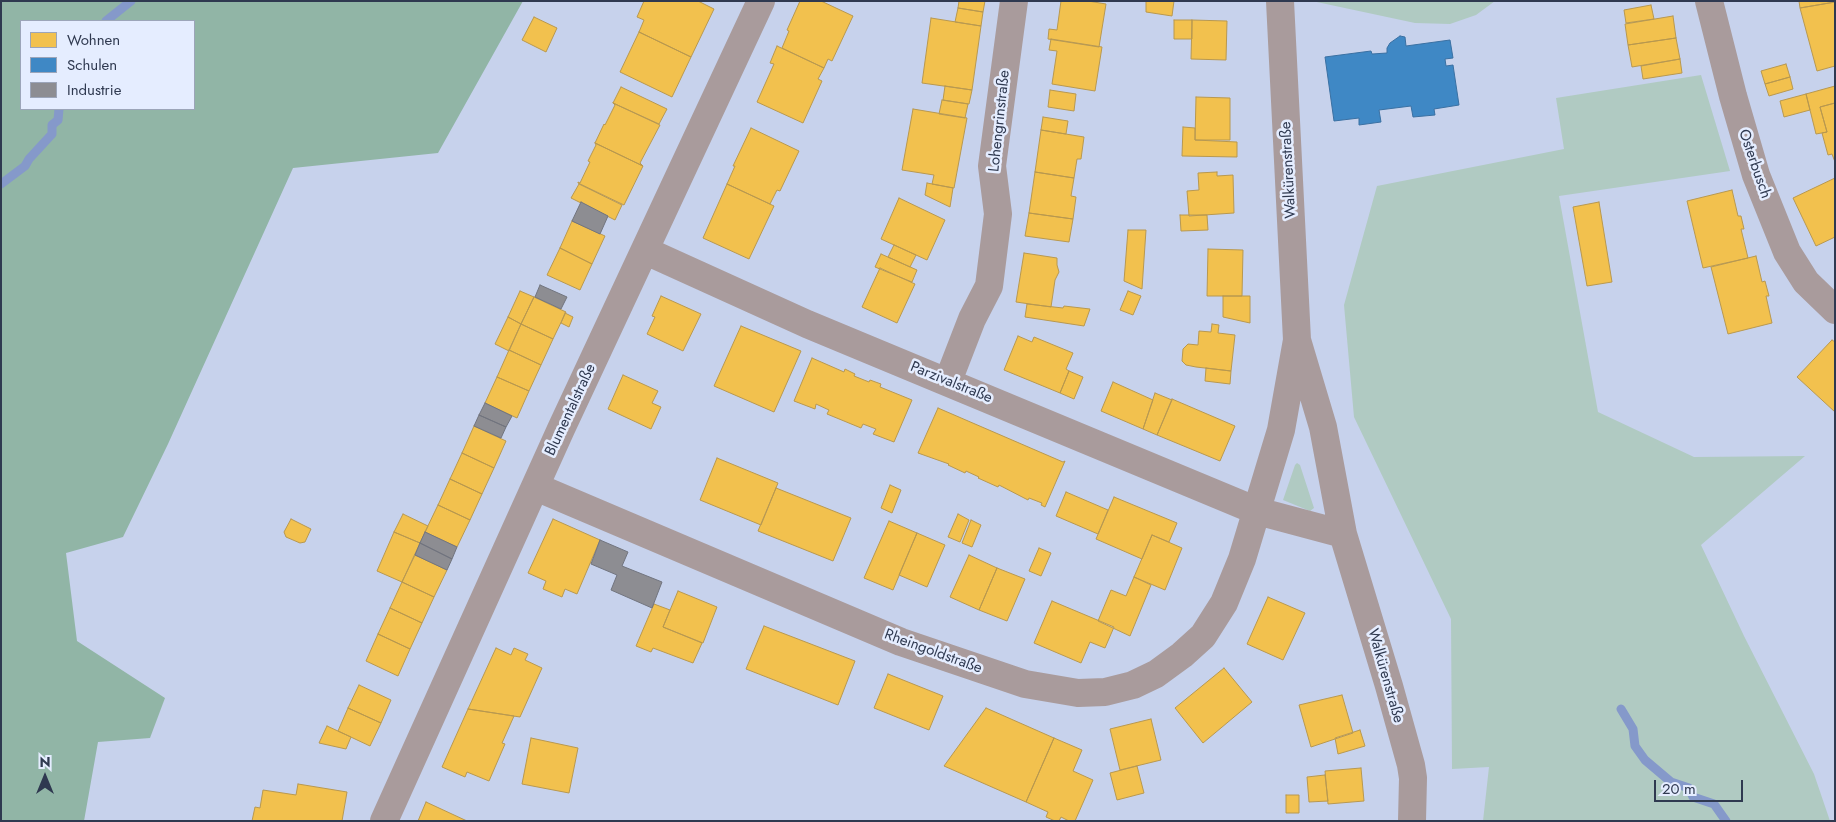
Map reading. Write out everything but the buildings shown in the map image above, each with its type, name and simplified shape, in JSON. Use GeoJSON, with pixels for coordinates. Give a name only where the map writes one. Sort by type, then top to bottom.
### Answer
{"type":"FeatureCollection","features":[{"type":"Feature","properties":{"kind":"street","name":"Blumentalstraße"},"geometry":{"type":"LineString","coordinates":[[384,821],[761,1]]}},
{"type":"Feature","properties":{"kind":"street","name":"Lohengrinstraße"},"geometry":{"type":"LineString","coordinates":[[948,382],[972,319],[989,286],[998,214],[992,166],[1014,1]]}},
{"type":"Feature","properties":{"kind":"street","name":"Walkürenstraße"},"geometry":{"type":"LineString","coordinates":[[1257,511],[1280,430],[1297,340],[1280,1]]}},
{"type":"Feature","properties":{"kind":"street","name":"Osterbusch"},"geometry":{"type":"LineString","coordinates":[[1709,1],[1733,96],[1756,175],[1787,252],[1806,282],[1835,310]]}},
{"type":"Feature","properties":{"kind":"street","name":"Parzivalstraße"},"geometry":{"type":"LineString","coordinates":[[646,251],[807,324],[1257,511]]}},
{"type":"Feature","properties":{"kind":"street","name":"Walkürenstraße"},"geometry":{"type":"LineString","coordinates":[[1297,340],[1323,427],[1343,534],[1411,766],[1413,778],[1412,821]]}},
{"type":"Feature","properties":{"kind":"street","name":"Rheingoldstraße"},"geometry":{"type":"LineString","coordinates":[[536,487],[901,642],[1025,684],[1078,693],[1105,692],[1141,681],[1156,674],[1182,655],[1203,636],[1224,603],[1242,559],[1257,511]]}},
{"type":"Feature","properties":{"kind":"street"},"geometry":{"type":"LineString","coordinates":[[1257,511],[1343,534]]}},
{"type":"Feature","properties":{"kind":"green space"},"geometry":{"type":"Polygon","coordinates":[[[1,1],[523,1],[438,153],[293,168],[168,444],[123,537],[66,553],[77,641],[165,698],[150,738],[98,742],[84,821],[1,821],[1,1]]]}},
{"type":"Feature","properties":{"kind":"green space"},"geometry":{"type":"Polygon","coordinates":[[[1312,1],[1495,1],[1476,15],[1450,24],[1415,23],[1312,1]]]}},
{"type":"Feature","properties":{"kind":"green space"},"geometry":{"type":"Polygon","coordinates":[[[1701,75],[1730,171],[1559,196],[1598,412],[1694,457],[1805,456],[1701,545],[1744,636],[1814,774],[1830,821],[1483,821],[1489,767],[1452,769],[1451,619],[1354,417],[1344,305],[1377,186],[1564,149],[1556,98],[1701,75]]]}},
{"type":"Feature","properties":{"kind":"green space"},"geometry":{"type":"Polygon","coordinates":[[[1297,463],[1300,465],[1314,508],[1310,511],[1283,500],[1297,463]]]}},
{"type":"Feature","properties":{"kind":"waterway"},"geometry":{"type":"LineString","coordinates":[[107,20],[131,1]]}},
{"type":"Feature","properties":{"kind":"waterway"},"geometry":{"type":"LineString","coordinates":[[1,184],[25,166],[52,134],[52,125],[58,120],[59,110]]}},
{"type":"Feature","properties":{"kind":"waterway"},"geometry":{"type":"LineString","coordinates":[[1621,709],[1633,729],[1635,746],[1645,760],[1671,782],[1689,788],[1693,797],[1714,804],[1726,821]]}}]}
